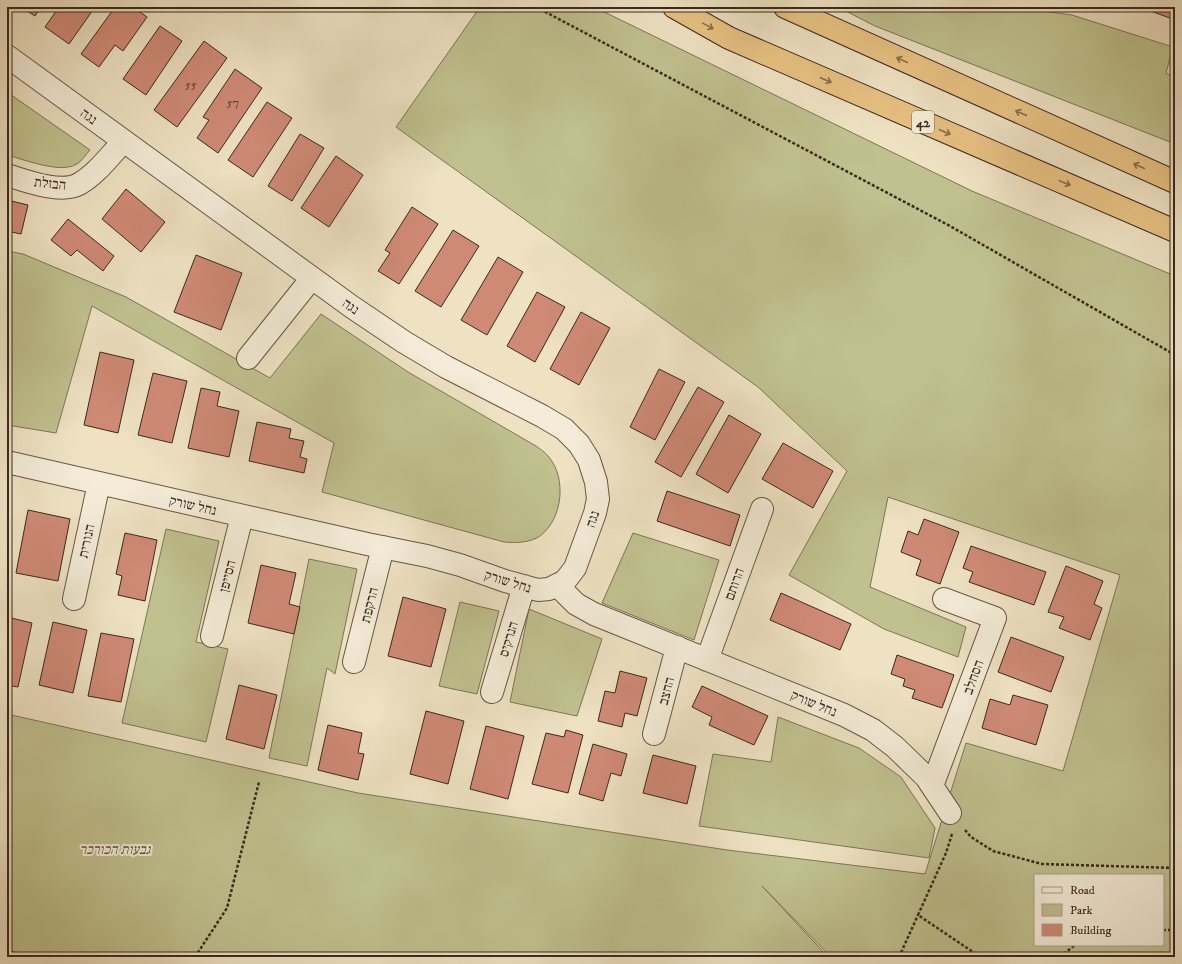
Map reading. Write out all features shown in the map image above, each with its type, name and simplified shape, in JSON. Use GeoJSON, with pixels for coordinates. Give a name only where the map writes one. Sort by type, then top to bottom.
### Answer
{"type":"FeatureCollection","features":[{"type":"Feature","properties":{"kind":"highway","name":"42"},"geometry":{"type":"LineString","coordinates":[[674,7],[729,38],[1175,231]]}},
{"type":"Feature","properties":{"kind":"highway"},"geometry":{"type":"LineString","coordinates":[[785,7],[1175,182]]}},
{"type":"Feature","properties":{"kind":"street","name":"נגה"},"geometry":{"type":"LineString","coordinates":[[7,56],[352,308],[446,367],[542,416],[564,429],[579,444],[589,460],[596,482],[598,498],[596,513],[575,568],[565,581],[557,585]]}},
{"type":"Feature","properties":{"kind":"street","name":"הבזלת"},"geometry":{"type":"LineString","coordinates":[[7,175],[41,185],[61,188],[78,185],[89,178],[124,141]]}},
{"type":"Feature","properties":{"kind":"street"},"geometry":{"type":"LineString","coordinates":[[248,358],[312,278]]}},
{"type":"Feature","properties":{"kind":"street","name":"נחל שורק"},"geometry":{"type":"LineString","coordinates":[[7,462],[242,516],[427,556],[538,590],[549,589],[557,585],[576,604],[594,614],[844,715],[874,730],[895,746],[926,777],[953,817]]}},
{"type":"Feature","properties":{"kind":"street","name":"הנורית"},"geometry":{"type":"LineString","coordinates":[[74,599],[99,483]]}},
{"type":"Feature","properties":{"kind":"street","name":"הרותם"},"geometry":{"type":"LineString","coordinates":[[707,660],[762,509]]}},
{"type":"Feature","properties":{"kind":"street","name":"הסייפן"},"geometry":{"type":"LineString","coordinates":[[212,636],[242,516]]}},
{"type":"Feature","properties":{"kind":"street","name":"הרקפת"},"geometry":{"type":"LineString","coordinates":[[354,662],[383,547]]}},
{"type":"Feature","properties":{"kind":"street","name":"הנרקיס"},"geometry":{"type":"LineString","coordinates":[[492,692],[524,586]]}},
{"type":"Feature","properties":{"kind":"street","name":"הסחלב"},"geometry":{"type":"LineString","coordinates":[[932,786],[995,618],[944,599]]}},
{"type":"Feature","properties":{"kind":"street","name":"החצב"},"geometry":{"type":"LineString","coordinates":[[654,734],[677,648]]}},
{"type":"Feature","properties":{"kind":"path"},"geometry":{"type":"LineString","coordinates":[[536,7],[950,226],[1175,355]]}},
{"type":"Feature","properties":{"kind":"path"},"geometry":{"type":"LineString","coordinates":[[195,957],[227,908],[259,782]]}},
{"type":"Feature","properties":{"kind":"path"},"geometry":{"type":"LineString","coordinates":[[953,817],[971,836],[993,851],[1042,864],[1175,868]]}},
{"type":"Feature","properties":{"kind":"path"},"geometry":{"type":"LineString","coordinates":[[899,957],[946,853],[953,817]]}},
{"type":"Feature","properties":{"kind":"path"},"geometry":{"type":"LineString","coordinates":[[918,915],[976,954],[987,957]]}},
{"type":"Feature","properties":{"kind":"path"},"geometry":{"type":"LineString","coordinates":[[1164,930],[1175,930]]}},
{"type":"Feature","properties":{"kind":"path"},"geometry":{"type":"LineString","coordinates":[[1060,957],[1074,946]]}},
{"type":"Feature","properties":{"kind":"path"},"geometry":{"type":"LineString","coordinates":[[7,950],[20,957]]}},
{"type":"Feature","properties":{"kind":"green space","name":"גבעות הכורכר"},"geometry":{"type":"Polygon","coordinates":[[[480,7],[594,7],[972,191],[1175,276],[1175,957],[831,957],[762,886],[828,957],[7,957],[7,714],[358,793],[727,850],[925,874],[966,743],[1063,771],[1120,575],[888,497],[870,587],[966,627],[958,657],[884,629],[789,575],[847,471],[758,387],[396,127],[480,7]]]}},
{"type":"Feature","properties":{"kind":"green space"},"geometry":{"type":"Polygon","coordinates":[[[838,7],[1015,7],[1072,15],[1173,47],[1166,73],[1175,78],[1175,144],[875,26],[838,7]]]}},
{"type":"Feature","properties":{"kind":"green space"},"geometry":{"type":"Polygon","coordinates":[[[7,92],[90,150],[77,164],[62,168],[33,163],[7,155],[7,92]]]}},
{"type":"Feature","properties":{"kind":"green space"},"geometry":{"type":"Polygon","coordinates":[[[7,251],[23,254],[126,297],[270,378],[321,314],[408,372],[536,446],[545,453],[554,465],[560,486],[558,509],[554,519],[548,529],[540,536],[532,540],[522,542],[504,542],[322,492],[334,443],[92,306],[56,433],[7,425],[7,291],[12,274],[7,273],[7,251]]]}},
{"type":"Feature","properties":{"kind":"green space"},"geometry":{"type":"Polygon","coordinates":[[[166,529],[219,541],[196,642],[228,649],[206,742],[122,723],[166,529]]]}},
{"type":"Feature","properties":{"kind":"green space"},"geometry":{"type":"Polygon","coordinates":[[[633,533],[719,560],[694,640],[602,603],[633,533]]]}},
{"type":"Feature","properties":{"kind":"green space"},"geometry":{"type":"Polygon","coordinates":[[[309,559],[357,569],[335,674],[327,668],[307,766],[269,758],[309,559]]]}},
{"type":"Feature","properties":{"kind":"green space"},"geometry":{"type":"Polygon","coordinates":[[[460,602],[499,611],[477,694],[439,686],[460,602]]]}},
{"type":"Feature","properties":{"kind":"green space"},"geometry":{"type":"Polygon","coordinates":[[[529,609],[602,639],[577,716],[510,702],[529,609]]]}},
{"type":"Feature","properties":{"kind":"green space"},"geometry":{"type":"Polygon","coordinates":[[[778,717],[859,748],[901,777],[935,828],[929,858],[699,826],[713,754],[771,762],[778,717]]]}},
{"type":"Feature","properties":{"kind":"building"},"geometry":{"type":"Polygon","coordinates":[[[21,7],[41,7],[35,16],[21,7]]]}},
{"type":"Feature","properties":{"kind":"building"},"geometry":{"type":"Polygon","coordinates":[[[59,7],[95,7],[69,44],[45,27],[59,7]]]}},
{"type":"Feature","properties":{"kind":"building"},"geometry":{"type":"Polygon","coordinates":[[[115,7],[133,7],[147,17],[123,51],[115,45],[99,67],[81,54],[115,7]]]}},
{"type":"Feature","properties":{"kind":"building"},"geometry":{"type":"Polygon","coordinates":[[[1140,7],[1175,7],[1175,20],[1140,7]]]}},
{"type":"Feature","properties":{"kind":"building"},"geometry":{"type":"Polygon","coordinates":[[[160,26],[182,41],[146,95],[123,79],[160,26]]]}},
{"type":"Feature","properties":{"kind":"building"},"geometry":{"type":"Polygon","coordinates":[[[204,41],[227,58],[177,127],[154,110],[204,41]]]}},
{"type":"Feature","properties":{"kind":"building"},"geometry":{"type":"Polygon","coordinates":[[[235,69],[262,88],[218,153],[197,138],[209,120],[203,117],[235,69]]]}},
{"type":"Feature","properties":{"kind":"building"},"geometry":{"type":"Polygon","coordinates":[[[267,102],[292,118],[253,177],[228,160],[267,102]]]}},
{"type":"Feature","properties":{"kind":"building"},"geometry":{"type":"Polygon","coordinates":[[[300,134],[324,148],[292,201],[268,186],[300,134]]]}},
{"type":"Feature","properties":{"kind":"building"},"geometry":{"type":"Polygon","coordinates":[[[336,156],[363,175],[329,227],[301,208],[336,156]]]}},
{"type":"Feature","properties":{"kind":"building"},"geometry":{"type":"Polygon","coordinates":[[[126,189],[165,222],[141,252],[102,219],[126,189]]]}},
{"type":"Feature","properties":{"kind":"building"},"geometry":{"type":"Polygon","coordinates":[[[7,200],[28,205],[21,234],[7,231],[7,200]]]}},
{"type":"Feature","properties":{"kind":"building"},"geometry":{"type":"Polygon","coordinates":[[[412,207],[438,224],[399,284],[378,271],[390,253],[385,250],[412,207]]]}},
{"type":"Feature","properties":{"kind":"building"},"geometry":{"type":"Polygon","coordinates":[[[68,219],[114,256],[103,271],[77,250],[71,256],[51,240],[68,219]]]}},
{"type":"Feature","properties":{"kind":"building"},"geometry":{"type":"Polygon","coordinates":[[[453,230],[479,246],[441,307],[415,291],[453,230]]]}},
{"type":"Feature","properties":{"kind":"building"},"geometry":{"type":"Polygon","coordinates":[[[196,255],[242,273],[221,330],[174,312],[196,255]]]}},
{"type":"Feature","properties":{"kind":"building"},"geometry":{"type":"Polygon","coordinates":[[[498,257],[523,272],[487,335],[461,320],[498,257]]]}},
{"type":"Feature","properties":{"kind":"building"},"geometry":{"type":"Polygon","coordinates":[[[537,292],[565,307],[535,362],[507,346],[537,292]]]}},
{"type":"Feature","properties":{"kind":"building"},"geometry":{"type":"Polygon","coordinates":[[[581,312],[610,328],[579,385],[550,369],[581,312]]]}},
{"type":"Feature","properties":{"kind":"building"},"geometry":{"type":"Polygon","coordinates":[[[100,352],[134,360],[118,433],[84,425],[100,352]]]}},
{"type":"Feature","properties":{"kind":"building"},"geometry":{"type":"Polygon","coordinates":[[[659,369],[685,382],[655,440],[630,427],[659,369]]]}},
{"type":"Feature","properties":{"kind":"building"},"geometry":{"type":"Polygon","coordinates":[[[153,373],[187,381],[172,443],[138,435],[153,373]]]}},
{"type":"Feature","properties":{"kind":"building"},"geometry":{"type":"Polygon","coordinates":[[[698,387],[724,402],[681,477],[655,462],[698,387]]]}},
{"type":"Feature","properties":{"kind":"building"},"geometry":{"type":"Polygon","coordinates":[[[201,388],[220,392],[217,406],[239,411],[229,457],[188,448],[201,388]]]}},
{"type":"Feature","properties":{"kind":"building"},"geometry":{"type":"Polygon","coordinates":[[[729,415],[761,434],[728,493],[696,474],[729,415]]]}},
{"type":"Feature","properties":{"kind":"building"},"geometry":{"type":"Polygon","coordinates":[[[257,422],[291,429],[289,438],[304,441],[300,457],[307,459],[304,473],[249,461],[257,422]]]}},
{"type":"Feature","properties":{"kind":"building"},"geometry":{"type":"Polygon","coordinates":[[[783,443],[833,471],[813,508],[762,479],[783,443]]]}},
{"type":"Feature","properties":{"kind":"building"},"geometry":{"type":"Polygon","coordinates":[[[667,491],[740,515],[730,546],[657,521],[667,491]]]}},
{"type":"Feature","properties":{"kind":"building"},"geometry":{"type":"Polygon","coordinates":[[[28,510],[70,519],[58,581],[16,573],[28,510]]]}},
{"type":"Feature","properties":{"kind":"building"},"geometry":{"type":"Polygon","coordinates":[[[924,519],[959,532],[940,584],[916,575],[921,560],[901,552],[908,531],[918,535],[924,519]]]}},
{"type":"Feature","properties":{"kind":"building"},"geometry":{"type":"Polygon","coordinates":[[[125,533],[157,540],[145,601],[118,595],[122,576],[116,574],[125,533]]]}},
{"type":"Feature","properties":{"kind":"building"},"geometry":{"type":"Polygon","coordinates":[[[971,546],[1046,572],[1034,605],[969,582],[973,572],[963,568],[971,546]]]}},
{"type":"Feature","properties":{"kind":"building"},"geometry":{"type":"Polygon","coordinates":[[[261,565],[296,573],[289,604],[300,607],[294,634],[248,623],[261,565]]]}},
{"type":"Feature","properties":{"kind":"building"},"geometry":{"type":"Polygon","coordinates":[[[1066,566],[1103,581],[1094,604],[1102,608],[1090,640],[1059,628],[1064,617],[1048,612],[1066,566]]]}},
{"type":"Feature","properties":{"kind":"building"},"geometry":{"type":"Polygon","coordinates":[[[781,593],[851,624],[840,650],[770,620],[781,593]]]}},
{"type":"Feature","properties":{"kind":"building"},"geometry":{"type":"Polygon","coordinates":[[[403,597],[446,609],[431,667],[388,656],[403,597]]]}},
{"type":"Feature","properties":{"kind":"building"},"geometry":{"type":"Polygon","coordinates":[[[7,617],[32,623],[18,687],[7,685],[7,617]]]}},
{"type":"Feature","properties":{"kind":"building"},"geometry":{"type":"Polygon","coordinates":[[[53,622],[87,630],[73,693],[39,685],[53,622]]]}},
{"type":"Feature","properties":{"kind":"building"},"geometry":{"type":"Polygon","coordinates":[[[101,633],[134,639],[121,702],[88,696],[101,633]]]}},
{"type":"Feature","properties":{"kind":"building"},"geometry":{"type":"Polygon","coordinates":[[[1011,637],[1064,657],[1051,692],[998,672],[1011,637]]]}},
{"type":"Feature","properties":{"kind":"building"},"geometry":{"type":"Polygon","coordinates":[[[897,655],[954,675],[942,708],[912,698],[915,690],[903,686],[905,679],[891,674],[897,655]]]}},
{"type":"Feature","properties":{"kind":"building"},"geometry":{"type":"Polygon","coordinates":[[[620,671],[647,678],[637,716],[625,713],[622,727],[598,721],[605,691],[615,693],[620,671]]]}},
{"type":"Feature","properties":{"kind":"building"},"geometry":{"type":"Polygon","coordinates":[[[239,685],[277,695],[264,749],[226,739],[239,685]]]}},
{"type":"Feature","properties":{"kind":"building"},"geometry":{"type":"Polygon","coordinates":[[[702,686],[768,716],[754,745],[709,725],[712,717],[692,707],[702,686]]]}},
{"type":"Feature","properties":{"kind":"building"},"geometry":{"type":"Polygon","coordinates":[[[1013,695],[1048,705],[1036,745],[982,728],[990,699],[1010,705],[1013,695]]]}},
{"type":"Feature","properties":{"kind":"building"},"geometry":{"type":"Polygon","coordinates":[[[426,711],[464,721],[448,784],[410,774],[426,711]]]}},
{"type":"Feature","properties":{"kind":"building"},"geometry":{"type":"Polygon","coordinates":[[[328,725],[362,733],[358,753],[364,754],[358,780],[318,770],[328,725]]]}},
{"type":"Feature","properties":{"kind":"building"},"geometry":{"type":"Polygon","coordinates":[[[486,726],[524,736],[508,799],[470,789],[486,726]]]}},
{"type":"Feature","properties":{"kind":"building"},"geometry":{"type":"Polygon","coordinates":[[[566,730],[583,735],[568,793],[532,784],[546,733],[564,737],[566,730]]]}},
{"type":"Feature","properties":{"kind":"building"},"geometry":{"type":"Polygon","coordinates":[[[593,744],[627,754],[621,776],[611,773],[603,801],[579,794],[593,744]]]}},
{"type":"Feature","properties":{"kind":"building"},"geometry":{"type":"Polygon","coordinates":[[[653,755],[696,766],[687,804],[643,793],[653,755]]]}}]}
